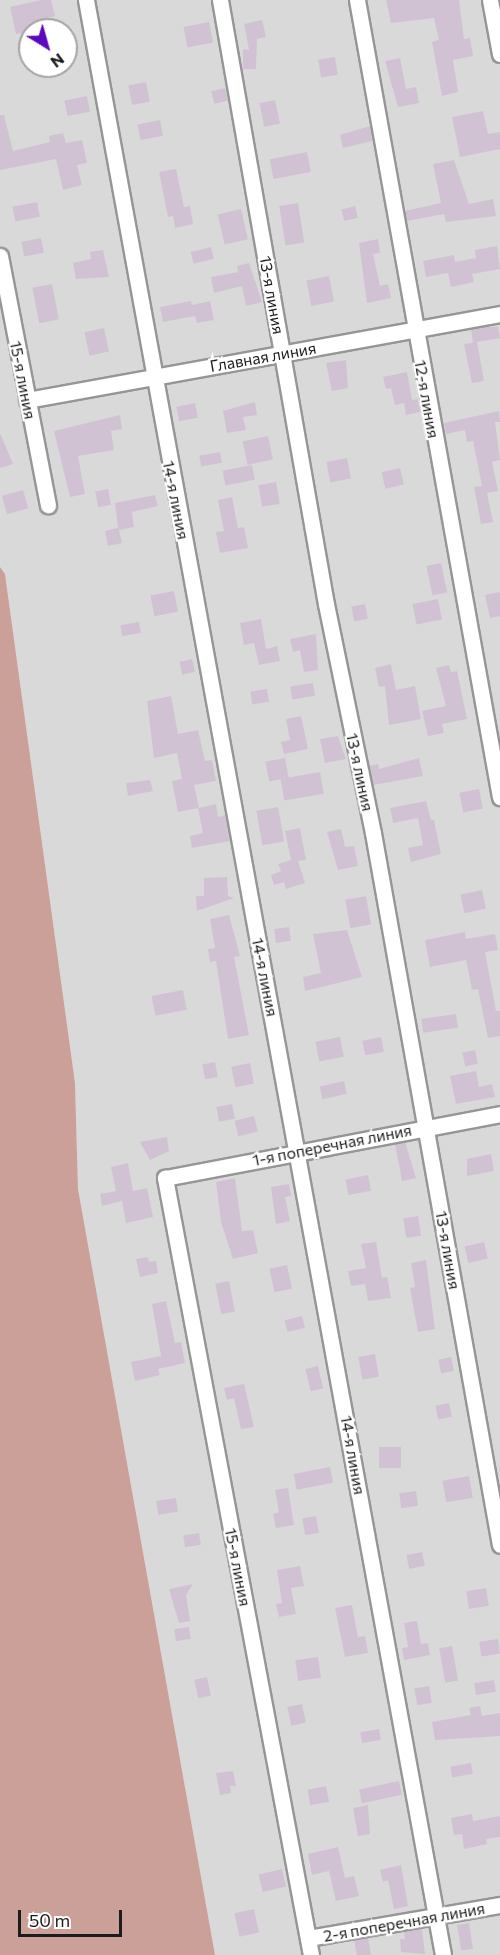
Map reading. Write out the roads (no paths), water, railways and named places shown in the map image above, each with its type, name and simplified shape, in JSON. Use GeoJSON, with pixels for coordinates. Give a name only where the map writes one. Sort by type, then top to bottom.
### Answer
{"type":"FeatureCollection","features":[{"type":"Feature","properties":{"kind":"street","name":"14-я линия"},"geometry":{"type":"LineString","coordinates":[[86,0],[153,376],[298,1150],[443,1955]]}},
{"type":"Feature","properties":{"kind":"street","name":"13-я линия"},"geometry":{"type":"LineString","coordinates":[[220,0],[326,604],[373,833],[500,1545]]}},
{"type":"Feature","properties":{"kind":"street","name":"12-я линия"},"geometry":{"type":"LineString","coordinates":[[357,0],[414,329],[500,797]]}},
{"type":"Feature","properties":{"kind":"street"},"geometry":{"type":"LineString","coordinates":[[490,0],[500,54]]}},
{"type":"Feature","properties":{"kind":"street","name":"15-я линия"},"geometry":{"type":"LineString","coordinates":[[0,256],[48,505]]}},
{"type":"Feature","properties":{"kind":"street","name":"Главная линия"},"geometry":{"type":"LineString","coordinates":[[27,400],[500,314]]}},
{"type":"Feature","properties":{"kind":"street","name":"1-я поперечная линия"},"geometry":{"type":"LineString","coordinates":[[165,1178],[298,1150],[500,1114]]}},
{"type":"Feature","properties":{"kind":"street","name":"15-я линия"},"geometry":{"type":"LineString","coordinates":[[165,1178],[311,1955]]}},
{"type":"Feature","properties":{"kind":"street","name":"2-я поперечная линия"},"geometry":{"type":"LineString","coordinates":[[308,1938],[437,1918],[500,1905]]}}]}
